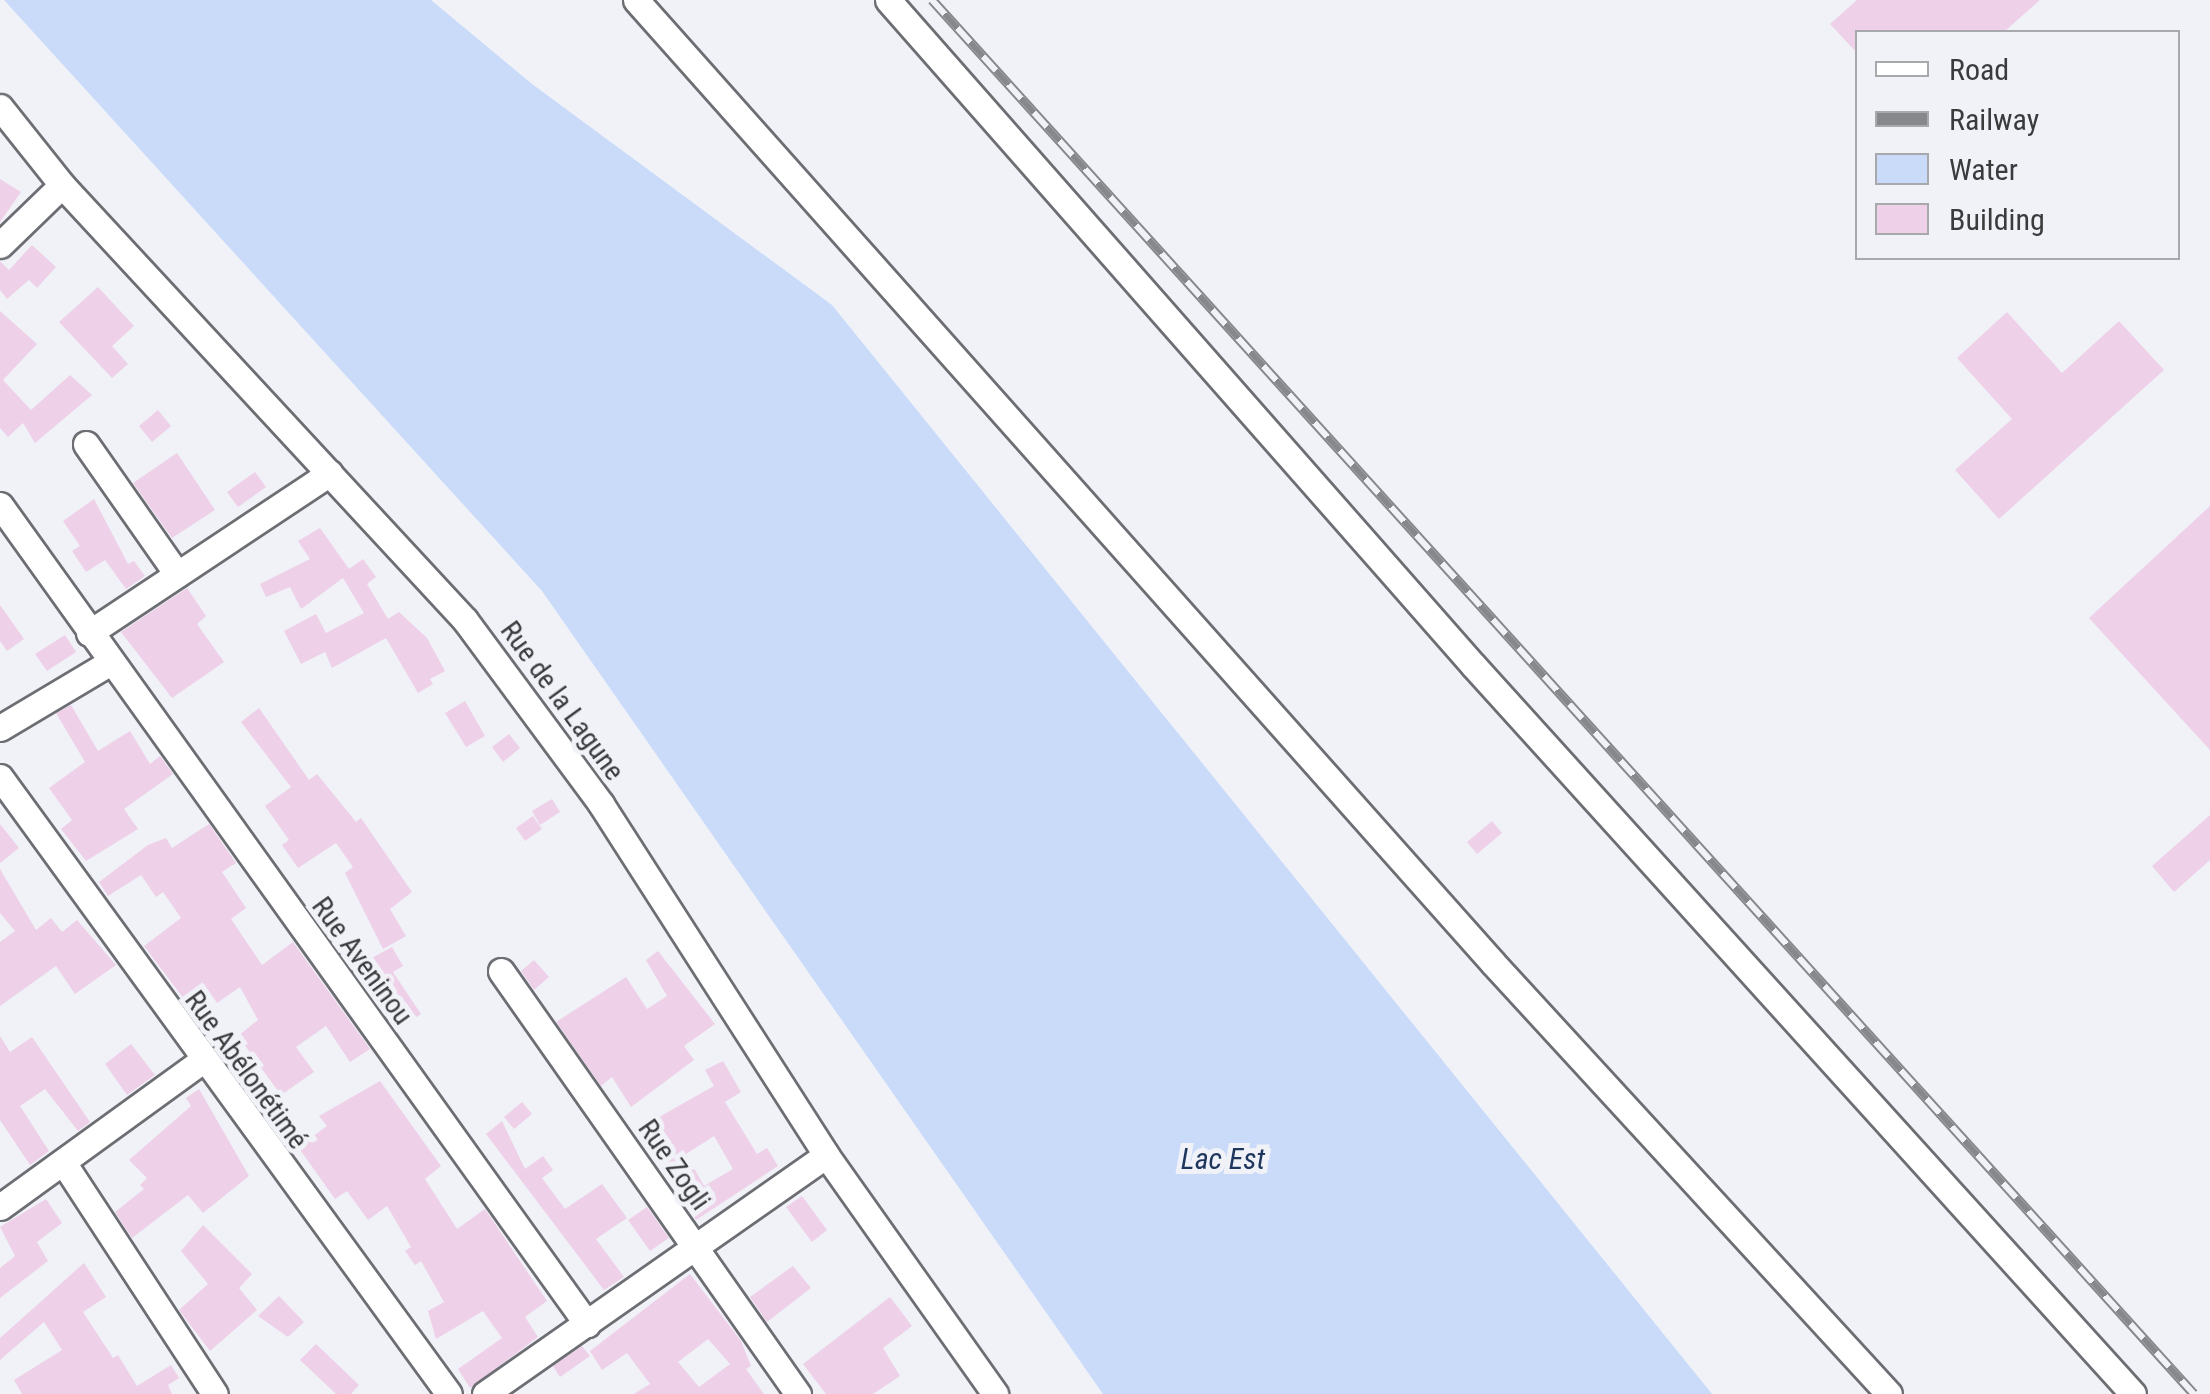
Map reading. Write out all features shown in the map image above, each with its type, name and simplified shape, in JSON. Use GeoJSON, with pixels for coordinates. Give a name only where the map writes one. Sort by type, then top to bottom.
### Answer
{"type":"FeatureCollection","features":[{"type":"Feature","properties":{"kind":"street"},"geometry":{"type":"LineString","coordinates":[[636,0],[1493,963],[1888,1394]]}},
{"type":"Feature","properties":{"kind":"street"},"geometry":{"type":"LineString","coordinates":[[888,0],[1473,665],[2133,1394]]}},
{"type":"Feature","properties":{"kind":"street","name":"Rue de la Lagune"},"geometry":{"type":"LineString","coordinates":[[0,107],[62,185],[465,620],[589,789],[826,1155],[995,1394]]}},
{"type":"Feature","properties":{"kind":"street"},"geometry":{"type":"LineString","coordinates":[[0,245],[62,185]]}},
{"type":"Feature","properties":{"kind":"street"},"geometry":{"type":"LineString","coordinates":[[86,444],[177,574]]}},
{"type":"Feature","properties":{"kind":"street"},"geometry":{"type":"LineString","coordinates":[[89,633],[330,473]]}},
{"type":"Feature","properties":{"kind":"street","name":"Rue Aveninou"},"geometry":{"type":"LineString","coordinates":[[0,505],[109,663],[588,1324]]}},
{"type":"Feature","properties":{"kind":"street"},"geometry":{"type":"LineString","coordinates":[[0,728],[109,663]]}},
{"type":"Feature","properties":{"kind":"street","name":"Rue Abélonétimé"},"geometry":{"type":"LineString","coordinates":[[0,778],[202,1061],[449,1394]]}},
{"type":"Feature","properties":{"kind":"street","name":"Rue Zogli"},"geometry":{"type":"LineString","coordinates":[[502,971],[798,1394]]}},
{"type":"Feature","properties":{"kind":"street"},"geometry":{"type":"LineString","coordinates":[[5,1193],[63,1162],[202,1061]]}},
{"type":"Feature","properties":{"kind":"street"},"geometry":{"type":"LineString","coordinates":[[485,1394],[512,1386],[588,1324],[826,1155]]}},
{"type":"Feature","properties":{"kind":"street"},"geometry":{"type":"LineString","coordinates":[[63,1162],[215,1394]]}},
{"type":"Feature","properties":{"kind":"water","name":"Lac Est"},"geometry":{"type":"Polygon","coordinates":[[[4,0],[431,0],[532,84],[832,305],[1712,1394],[1103,1394],[542,591],[4,0]]]}},
{"type":"Feature","properties":{"kind":"building"},"geometry":{"type":"Polygon","coordinates":[[[1857,0],[2040,0],[2006,30],[1855,30],[1855,51],[1830,24],[1857,0]]]}},
{"type":"Feature","properties":{"kind":"building"},"geometry":{"type":"Polygon","coordinates":[[[0,179],[21,192],[0,222],[0,179]]]}},
{"type":"Feature","properties":{"kind":"building"},"geometry":{"type":"Polygon","coordinates":[[[32,245],[56,267],[37,288],[29,280],[7,299],[0,290],[0,261],[9,270],[32,245]]]}},
{"type":"Feature","properties":{"kind":"building"},"geometry":{"type":"Polygon","coordinates":[[[98,287],[134,326],[112,346],[128,364],[112,378],[59,322],[98,287]]]}},
{"type":"Feature","properties":{"kind":"building"},"geometry":{"type":"Polygon","coordinates":[[[0,311],[37,344],[3,380],[31,410],[70,375],[92,395],[35,443],[23,423],[8,437],[0,428],[0,311]]]}},
{"type":"Feature","properties":{"kind":"building"},"geometry":{"type":"Polygon","coordinates":[[[2007,312],[2062,373],[2119,321],[2164,370],[1999,519],[1955,470],[2012,419],[1957,358],[2007,312]]]}},
{"type":"Feature","properties":{"kind":"building"},"geometry":{"type":"Polygon","coordinates":[[[158,410],[171,426],[152,442],[139,426],[158,410]]]}},
{"type":"Feature","properties":{"kind":"building"},"geometry":{"type":"Polygon","coordinates":[[[177,453],[215,510],[172,538],[133,483],[177,453]]]}},
{"type":"Feature","properties":{"kind":"building"},"geometry":{"type":"Polygon","coordinates":[[[255,472],[266,487],[238,507],[227,492],[255,472]]]}},
{"type":"Feature","properties":{"kind":"building"},"geometry":{"type":"Polygon","coordinates":[[[94,499],[128,564],[134,561],[145,576],[126,589],[105,560],[86,572],[72,551],[80,546],[63,521],[94,499]]]}},
{"type":"Feature","properties":{"kind":"building"},"geometry":{"type":"Polygon","coordinates":[[[2210,506],[2210,750],[2089,618],[2210,506]]]}},
{"type":"Feature","properties":{"kind":"building"},"geometry":{"type":"Polygon","coordinates":[[[320,528],[349,569],[363,559],[376,577],[367,584],[388,619],[399,612],[427,638],[445,671],[430,679],[433,684],[418,693],[386,638],[332,668],[325,652],[301,664],[284,631],[316,614],[326,633],[364,613],[343,578],[301,609],[290,587],[266,597],[260,584],[310,559],[298,541],[320,528]]]}},
{"type":"Feature","properties":{"kind":"building"},"geometry":{"type":"Polygon","coordinates":[[[187,588],[206,616],[197,624],[224,662],[172,698],[121,632],[187,588]]]}},
{"type":"Feature","properties":{"kind":"building"},"geometry":{"type":"Polygon","coordinates":[[[0,605],[24,639],[7,651],[0,641],[0,605]]]}},
{"type":"Feature","properties":{"kind":"building"},"geometry":{"type":"Polygon","coordinates":[[[65,635],[76,652],[47,671],[35,654],[65,635]]]}},
{"type":"Feature","properties":{"kind":"building"},"geometry":{"type":"Polygon","coordinates":[[[465,701],[485,736],[466,747],[445,713],[465,701]]]}},
{"type":"Feature","properties":{"kind":"building"},"geometry":{"type":"Polygon","coordinates":[[[71,705],[98,751],[130,731],[150,764],[160,756],[173,774],[124,809],[138,829],[86,861],[61,829],[72,820],[49,788],[85,762],[56,713],[71,705]]]}},
{"type":"Feature","properties":{"kind":"building"},"geometry":{"type":"Polygon","coordinates":[[[259,708],[309,780],[317,774],[356,822],[361,818],[412,892],[390,909],[406,936],[383,949],[345,873],[353,867],[336,843],[298,868],[282,845],[289,840],[265,806],[291,787],[241,722],[259,708]]]}},
{"type":"Feature","properties":{"kind":"building"},"geometry":{"type":"Polygon","coordinates":[[[509,734],[520,748],[503,762],[492,747],[509,734]]]}},
{"type":"Feature","properties":{"kind":"building"},"geometry":{"type":"Polygon","coordinates":[[[552,799],[560,812],[540,825],[532,811],[552,799]]]}},
{"type":"Feature","properties":{"kind":"building"},"geometry":{"type":"Polygon","coordinates":[[[2210,815],[2210,860],[2174,892],[2152,866],[2210,815]]]}},
{"type":"Feature","properties":{"kind":"building"},"geometry":{"type":"Polygon","coordinates":[[[533,816],[542,829],[525,841],[516,828],[533,816]]]}},
{"type":"Feature","properties":{"kind":"building"},"geometry":{"type":"Polygon","coordinates":[[[1492,821],[1502,833],[1477,854],[1467,842],[1492,821]]]}},
{"type":"Feature","properties":{"kind":"building"},"geometry":{"type":"Polygon","coordinates":[[[0,824],[19,848],[0,863],[0,824]]]}},
{"type":"Feature","properties":{"kind":"building"},"geometry":{"type":"Polygon","coordinates":[[[209,824],[236,863],[222,872],[246,908],[231,919],[262,965],[293,942],[370,1049],[350,1062],[326,1026],[296,1047],[314,1072],[281,1095],[238,1036],[258,1020],[240,987],[217,1003],[204,984],[184,999],[144,946],[181,918],[163,892],[156,897],[141,875],[108,896],[99,882],[148,845],[166,838],[172,848],[209,824]]]}},
{"type":"Feature","properties":{"kind":"building"},"geometry":{"type":"Polygon","coordinates":[[[0,869],[36,930],[51,918],[62,932],[77,920],[116,965],[75,994],[56,966],[0,1006],[0,942],[15,931],[0,913],[0,869]]]}},
{"type":"Feature","properties":{"kind":"building"},"geometry":{"type":"Polygon","coordinates":[[[392,947],[403,966],[393,972],[421,1014],[408,1023],[366,961],[392,947]]]}},
{"type":"Feature","properties":{"kind":"building"},"geometry":{"type":"Polygon","coordinates":[[[658,951],[715,1024],[684,1046],[694,1060],[631,1107],[612,1077],[601,1086],[556,1022],[626,977],[647,1009],[667,996],[646,960],[658,951]]]}},
{"type":"Feature","properties":{"kind":"building"},"geometry":{"type":"Polygon","coordinates":[[[534,960],[549,977],[534,990],[521,971],[534,960]]]}},
{"type":"Feature","properties":{"kind":"building"},"geometry":{"type":"Polygon","coordinates":[[[0,1036],[10,1052],[32,1037],[90,1122],[78,1131],[45,1089],[20,1106],[49,1151],[30,1165],[0,1120],[0,1036]]]}},
{"type":"Feature","properties":{"kind":"building"},"geometry":{"type":"Polygon","coordinates":[[[131,1044],[155,1075],[127,1095],[105,1064],[131,1044]]]}},
{"type":"Feature","properties":{"kind":"building"},"geometry":{"type":"Polygon","coordinates":[[[723,1061],[741,1092],[725,1102],[757,1154],[767,1148],[778,1166],[696,1220],[643,1126],[714,1086],[705,1070],[723,1061]],[[714,1136],[686,1154],[704,1186],[733,1169],[714,1136]]]}},
{"type":"Feature","properties":{"kind":"building"},"geometry":{"type":"Polygon","coordinates":[[[380,1081],[441,1166],[425,1179],[457,1229],[485,1209],[547,1301],[525,1317],[538,1337],[470,1388],[458,1369],[502,1338],[483,1311],[436,1339],[428,1311],[444,1302],[421,1261],[415,1265],[405,1251],[411,1247],[387,1206],[368,1220],[347,1191],[335,1199],[298,1147],[327,1126],[319,1116],[380,1081]]]}},
{"type":"Feature","properties":{"kind":"building"},"geometry":{"type":"Polygon","coordinates":[[[199,1089],[249,1176],[203,1213],[188,1195],[132,1238],[115,1212],[144,1189],[140,1185],[147,1178],[129,1160],[191,1106],[186,1098],[199,1089]]]}},
{"type":"Feature","properties":{"kind":"building"},"geometry":{"type":"Polygon","coordinates":[[[522,1102],[532,1114],[514,1129],[504,1117],[522,1102]]]}},
{"type":"Feature","properties":{"kind":"building"},"geometry":{"type":"Polygon","coordinates":[[[502,1121],[525,1169],[543,1156],[553,1170],[542,1178],[565,1209],[602,1184],[627,1218],[596,1239],[624,1277],[604,1290],[486,1134],[502,1121]]]}},
{"type":"Feature","properties":{"kind":"building"},"geometry":{"type":"Polygon","coordinates":[[[802,1196],[827,1230],[812,1242],[786,1207],[802,1196]]]}},
{"type":"Feature","properties":{"kind":"building"},"geometry":{"type":"Polygon","coordinates":[[[46,1199],[62,1223],[37,1242],[48,1261],[0,1298],[0,1268],[15,1256],[0,1227],[46,1199]]]}},
{"type":"Feature","properties":{"kind":"building"},"geometry":{"type":"Polygon","coordinates":[[[647,1207],[669,1238],[650,1251],[628,1220],[647,1207]]]}},
{"type":"Feature","properties":{"kind":"building"},"geometry":{"type":"Polygon","coordinates":[[[203,1225],[252,1274],[239,1288],[257,1310],[210,1351],[179,1310],[208,1284],[181,1251],[203,1225]]]}},
{"type":"Feature","properties":{"kind":"building"},"geometry":{"type":"Polygon","coordinates":[[[84,1263],[106,1297],[83,1312],[113,1358],[118,1355],[137,1386],[171,1365],[179,1378],[168,1385],[172,1394],[22,1394],[14,1380],[62,1350],[44,1322],[0,1360],[0,1338],[84,1263]]]}},
{"type":"Feature","properties":{"kind":"building"},"geometry":{"type":"Polygon","coordinates":[[[793,1266],[811,1288],[767,1322],[750,1297],[793,1266]]]}},
{"type":"Feature","properties":{"kind":"building"},"geometry":{"type":"Polygon","coordinates":[[[690,1274],[741,1341],[751,1366],[746,1369],[764,1394],[634,1394],[650,1384],[627,1353],[602,1370],[590,1351],[690,1274]],[[708,1339],[678,1362],[699,1387],[730,1364],[708,1339]]]}},
{"type":"Feature","properties":{"kind":"building"},"geometry":{"type":"Polygon","coordinates":[[[279,1296],[304,1322],[288,1337],[258,1316],[279,1296]]]}},
{"type":"Feature","properties":{"kind":"building"},"geometry":{"type":"Polygon","coordinates":[[[890,1297],[912,1326],[883,1348],[900,1376],[873,1394],[826,1394],[803,1364],[890,1297]]]}},
{"type":"Feature","properties":{"kind":"building"},"geometry":{"type":"Polygon","coordinates":[[[316,1344],[359,1385],[351,1394],[336,1394],[300,1360],[316,1344]]]}},
{"type":"Feature","properties":{"kind":"building"},"geometry":{"type":"Polygon","coordinates":[[[582,1346],[590,1356],[560,1377],[553,1366],[582,1346]]]}},
{"type":"Feature","properties":{"kind":"railway"},"geometry":{"type":"LineString","coordinates":[[932,0],[2194,1394]]}}]}
